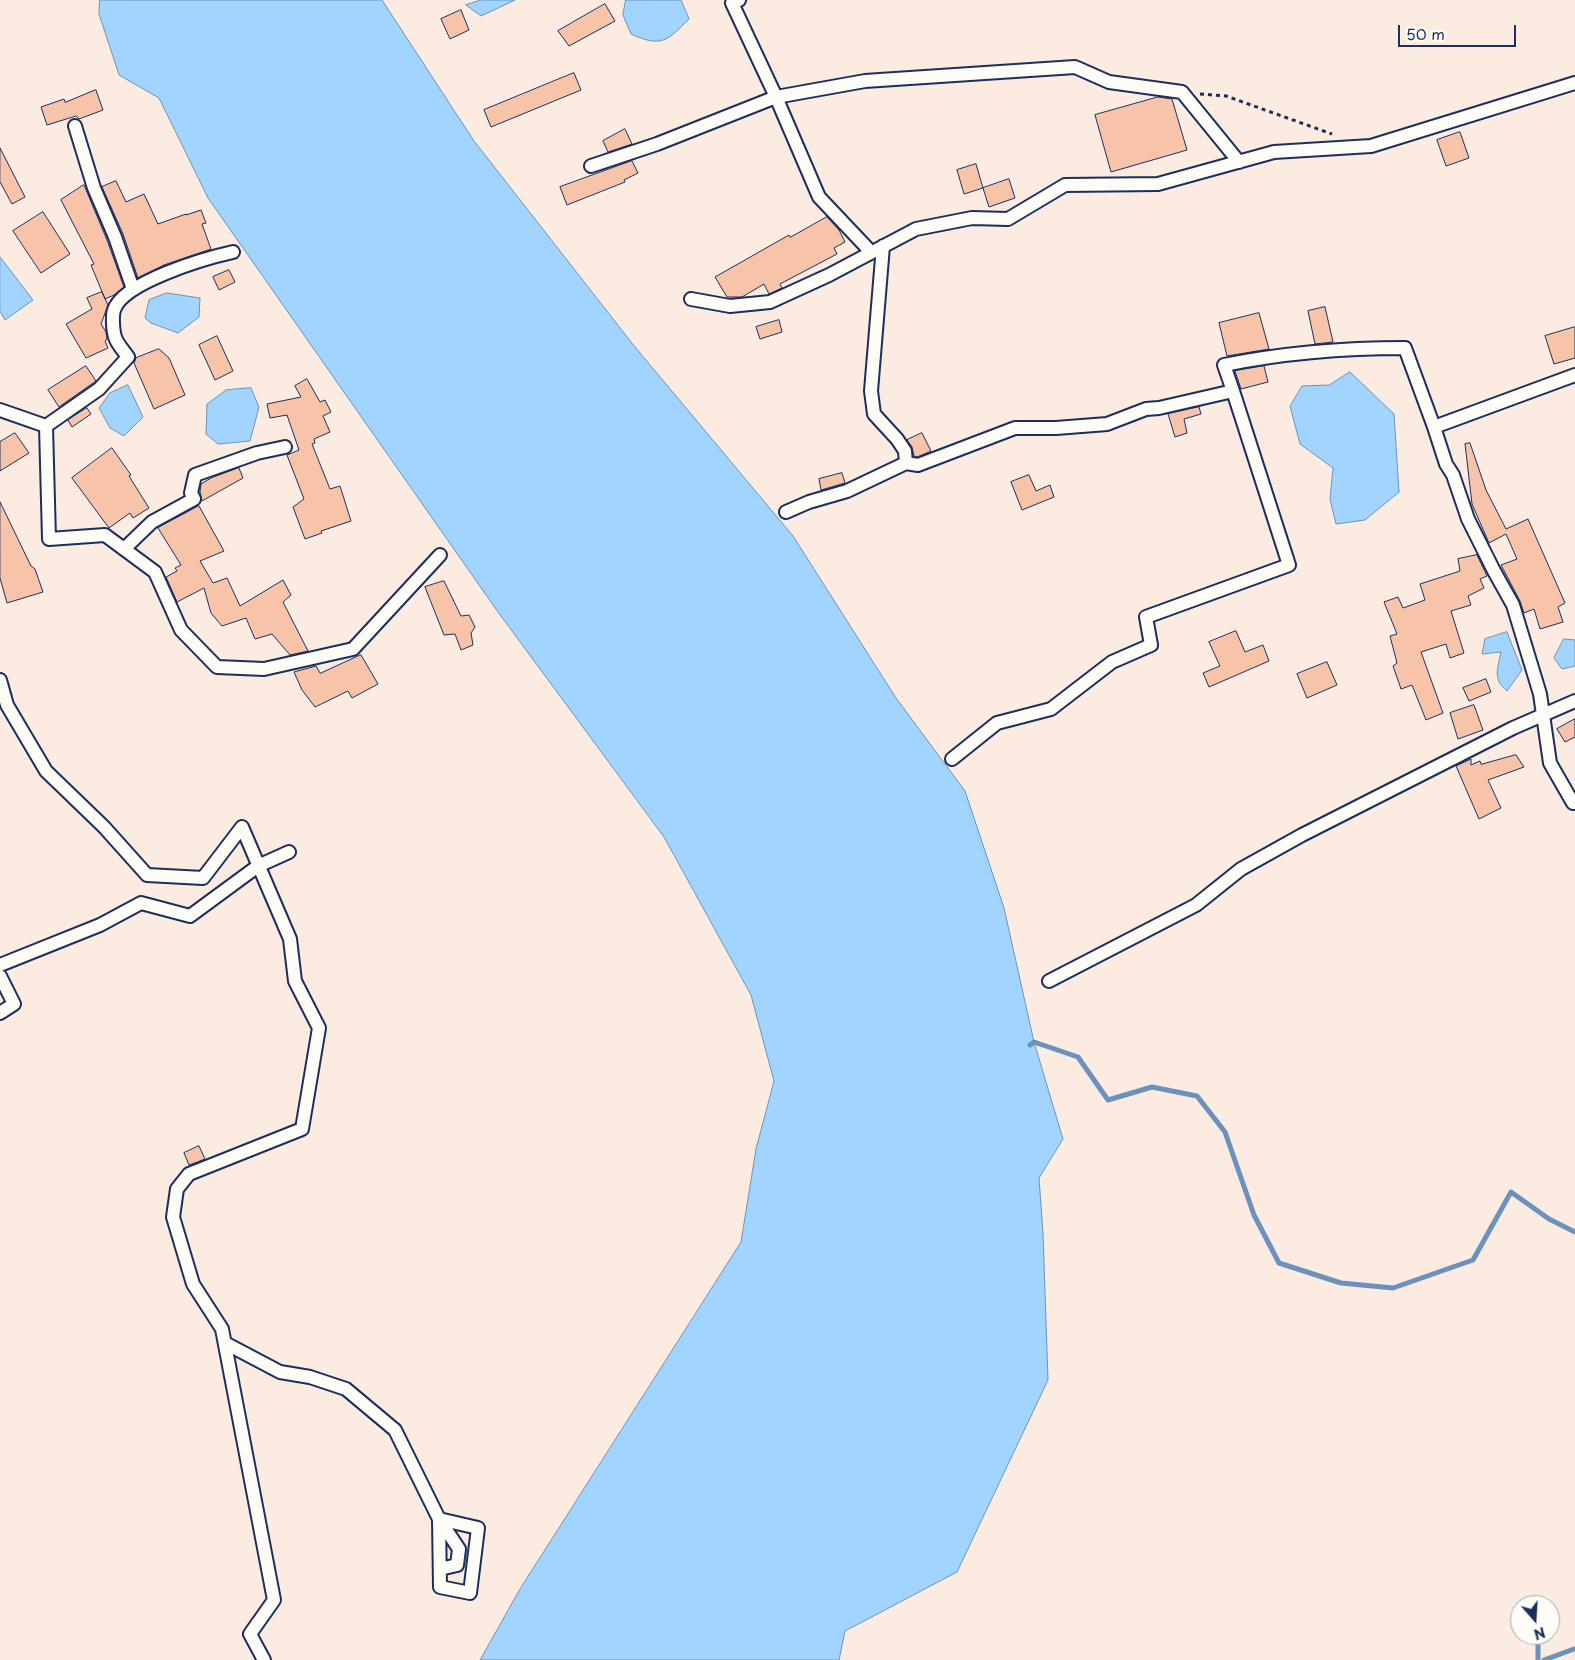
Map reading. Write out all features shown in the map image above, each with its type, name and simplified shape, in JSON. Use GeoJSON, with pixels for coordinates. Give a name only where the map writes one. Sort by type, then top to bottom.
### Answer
{"type":"FeatureCollection","features":[{"type":"Feature","properties":{"kind":"street"},"geometry":{"type":"LineString","coordinates":[[739,0],[732,4],[776,97],[819,196],[871,252]]}},
{"type":"Feature","properties":{"kind":"street"},"geometry":{"type":"LineString","coordinates":[[591,166],[657,144],[776,97],[865,81],[1075,68],[1110,82],[1182,92],[1239,162]]}},
{"type":"Feature","properties":{"kind":"street"},"geometry":{"type":"LineString","coordinates":[[691,299],[730,306],[770,302],[829,275],[916,229],[972,218],[1008,219],[1065,186],[1158,184],[1274,152],[1371,146],[1575,83]]}},
{"type":"Feature","properties":{"kind":"street"},"geometry":{"type":"LineString","coordinates":[[75,126],[94,188],[115,237],[133,289]]}},
{"type":"Feature","properties":{"kind":"street"},"geometry":{"type":"LineString","coordinates":[[883,246],[870,391],[874,414],[906,451],[906,463]]}},
{"type":"Feature","properties":{"kind":"street"},"geometry":{"type":"LineString","coordinates":[[46,426],[98,389],[128,357],[115,338],[114,310],[133,289],[183,267],[233,252]]}},
{"type":"Feature","properties":{"kind":"street"},"geometry":{"type":"LineString","coordinates":[[952,759],[997,723],[1051,709],[1112,662],[1151,646],[1146,617],[1289,565],[1224,365],[1308,352],[1362,348],[1404,348],[1468,519],[1513,605],[1540,694],[1550,763],[1573,803]]}},
{"type":"Feature","properties":{"kind":"street"},"geometry":{"type":"LineString","coordinates":[[1434,426],[1575,375]]}},
{"type":"Feature","properties":{"kind":"street"},"geometry":{"type":"LineString","coordinates":[[786,512],[809,502],[847,491],[906,463],[918,465],[1015,428],[1056,428],[1107,424],[1146,409],[1159,408],[1233,391]]}},
{"type":"Feature","properties":{"kind":"street"},"geometry":{"type":"LineString","coordinates":[[0,410],[46,426]]}},
{"type":"Feature","properties":{"kind":"street"},"geometry":{"type":"LineString","coordinates":[[46,426],[49,540],[105,535],[155,572],[181,630],[217,666],[264,669],[353,649],[440,555]]}},
{"type":"Feature","properties":{"kind":"street"},"geometry":{"type":"LineString","coordinates":[[124,549],[152,522],[194,499],[191,493],[195,475],[257,453],[285,447]]}},
{"type":"Feature","properties":{"kind":"street"},"geometry":{"type":"LineString","coordinates":[[0,680],[7,705],[46,771],[104,827],[147,875],[202,878],[242,827],[290,939],[295,981],[319,1028],[302,1129],[189,1174],[178,1189],[173,1217],[193,1284],[222,1329],[225,1343],[274,1600],[250,1634],[264,1660]]}},
{"type":"Feature","properties":{"kind":"street"},"geometry":{"type":"LineString","coordinates":[[1049,981],[1196,905],[1241,869],[1302,835],[1512,728],[1575,701]]}},
{"type":"Feature","properties":{"kind":"street"},"geometry":{"type":"LineString","coordinates":[[0,965],[100,926],[141,903],[190,916],[258,866],[289,852]]}},
{"type":"Feature","properties":{"kind":"street"},"geometry":{"type":"LineString","coordinates":[[0,976],[14,1004],[0,1013]]}},
{"type":"Feature","properties":{"kind":"street"},"geometry":{"type":"LineString","coordinates":[[225,1343],[280,1372],[310,1377],[346,1389],[395,1430],[439,1519],[459,1549],[457,1565],[440,1569]]}},
{"type":"Feature","properties":{"kind":"street"},"geometry":{"type":"LineString","coordinates":[[439,1519],[478,1528],[470,1593],[440,1587],[439,1519]]}},
{"type":"Feature","properties":{"kind":"path"},"geometry":{"type":"LineString","coordinates":[[1182,92],[1226,96],[1338,137]]}},
{"type":"Feature","properties":{"kind":"water"},"geometry":{"type":"Polygon","coordinates":[[[100,0],[382,0],[474,141],[635,347],[793,536],[896,698],[965,791],[1004,908],[1034,1042],[1063,1139],[1039,1178],[1043,1233],[1048,1380],[957,1572],[845,1631],[839,1660],[480,1660],[520,1589],[741,1242],[756,1149],[774,1081],[751,995],[664,837],[498,612],[208,198],[159,98],[119,75],[99,14],[100,0]]]}},
{"type":"Feature","properties":{"kind":"water"},"geometry":{"type":"Polygon","coordinates":[[[481,0],[515,0],[481,16],[466,5],[481,0]]]}},
{"type":"Feature","properties":{"kind":"water"},"geometry":{"type":"Polygon","coordinates":[[[626,0],[681,0],[689,19],[669,37],[663,40],[650,41],[631,34],[623,15],[626,0]]]}},
{"type":"Feature","properties":{"kind":"water"},"geometry":{"type":"Polygon","coordinates":[[[0,257],[33,300],[5,320],[0,311],[0,257]]]}},
{"type":"Feature","properties":{"kind":"water"},"geometry":{"type":"Polygon","coordinates":[[[167,293],[200,298],[199,317],[178,333],[151,323],[145,318],[149,300],[167,293]]]}},
{"type":"Feature","properties":{"kind":"water"},"geometry":{"type":"Polygon","coordinates":[[[1350,372],[1394,414],[1399,492],[1365,520],[1336,524],[1330,499],[1333,468],[1300,444],[1290,406],[1302,386],[1329,385],[1350,372]]]}},
{"type":"Feature","properties":{"kind":"water"},"geometry":{"type":"Polygon","coordinates":[[[128,385],[143,417],[124,436],[110,428],[99,408],[110,393],[128,385]]]}},
{"type":"Feature","properties":{"kind":"water"},"geometry":{"type":"Polygon","coordinates":[[[251,388],[259,407],[250,441],[218,444],[206,434],[207,404],[226,390],[251,388]]]}},
{"type":"Feature","properties":{"kind":"water"},"geometry":{"type":"Polygon","coordinates":[[[1507,632],[1522,670],[1507,691],[1499,682],[1497,673],[1501,652],[1482,654],[1485,639],[1507,632]]]}},
{"type":"Feature","properties":{"kind":"water"},"geometry":{"type":"Polygon","coordinates":[[[1564,639],[1575,640],[1575,666],[1562,669],[1554,658],[1564,639]]]}},
{"type":"Feature","properties":{"kind":"building"},"geometry":{"type":"Polygon","coordinates":[[[605,4],[615,21],[569,46],[558,31],[605,4]]]}},
{"type":"Feature","properties":{"kind":"building"},"geometry":{"type":"Polygon","coordinates":[[[461,10],[469,30],[450,39],[441,19],[461,10]]]}},
{"type":"Feature","properties":{"kind":"building"},"geometry":{"type":"Polygon","coordinates":[[[574,73],[581,90],[491,127],[484,110],[574,73]]]}},
{"type":"Feature","properties":{"kind":"building"},"geometry":{"type":"Polygon","coordinates":[[[96,90],[103,110],[79,119],[76,116],[47,125],[41,107],[64,99],[65,102],[96,90]]]}},
{"type":"Feature","properties":{"kind":"building"},"geometry":{"type":"Polygon","coordinates":[[[1158,97],[1172,99],[1187,150],[1111,172],[1095,115],[1158,97]]]}},
{"type":"Feature","properties":{"kind":"building"},"geometry":{"type":"Polygon","coordinates":[[[625,129],[632,144],[608,152],[603,141],[625,129]]]}},
{"type":"Feature","properties":{"kind":"building"},"geometry":{"type":"Polygon","coordinates":[[[1460,132],[1469,158],[1446,166],[1437,140],[1460,132]]]}},
{"type":"Feature","properties":{"kind":"building"},"geometry":{"type":"Polygon","coordinates":[[[0,148],[25,197],[12,204],[0,182],[0,148]]]}},
{"type":"Feature","properties":{"kind":"building"},"geometry":{"type":"Polygon","coordinates":[[[632,161],[638,173],[624,180],[625,182],[567,205],[560,187],[632,161]]]}},
{"type":"Feature","properties":{"kind":"building"},"geometry":{"type":"Polygon","coordinates":[[[976,164],[983,188],[964,194],[957,170],[976,164]]]}},
{"type":"Feature","properties":{"kind":"building"},"geometry":{"type":"Polygon","coordinates":[[[1009,179],[1015,198],[989,207],[983,188],[1009,179]]]}},
{"type":"Feature","properties":{"kind":"building"},"geometry":{"type":"Polygon","coordinates":[[[116,181],[126,202],[144,194],[158,224],[201,210],[206,223],[202,224],[211,249],[164,265],[138,278],[123,234],[102,187],[116,181]]]}},
{"type":"Feature","properties":{"kind":"building"},"geometry":{"type":"Polygon","coordinates":[[[84,185],[124,287],[105,299],[91,265],[94,264],[61,200],[84,185]]]}},
{"type":"Feature","properties":{"kind":"building"},"geometry":{"type":"Polygon","coordinates":[[[43,212],[70,254],[41,273],[13,231],[43,212]]]}},
{"type":"Feature","properties":{"kind":"building"},"geometry":{"type":"Polygon","coordinates":[[[827,217],[839,230],[845,242],[834,248],[837,254],[780,284],[782,288],[769,294],[764,284],[742,297],[727,297],[715,277],[789,235],[790,237],[827,217]]]}},
{"type":"Feature","properties":{"kind":"building"},"geometry":{"type":"Polygon","coordinates":[[[229,270],[235,282],[219,290],[213,277],[229,270]]]}},
{"type":"Feature","properties":{"kind":"building"},"geometry":{"type":"Polygon","coordinates":[[[102,292],[108,305],[101,324],[106,332],[107,339],[105,341],[108,348],[86,358],[66,324],[92,309],[87,298],[102,292]]]}},
{"type":"Feature","properties":{"kind":"building"},"geometry":{"type":"Polygon","coordinates":[[[1325,307],[1333,342],[1315,344],[1308,311],[1325,307]]]}},
{"type":"Feature","properties":{"kind":"building"},"geometry":{"type":"Polygon","coordinates":[[[1259,313],[1269,349],[1227,356],[1219,323],[1259,313]]]}},
{"type":"Feature","properties":{"kind":"building"},"geometry":{"type":"Polygon","coordinates":[[[779,320],[782,332],[760,339],[756,327],[779,320]]]}},
{"type":"Feature","properties":{"kind":"building"},"geometry":{"type":"Polygon","coordinates":[[[1575,327],[1575,358],[1554,364],[1545,336],[1575,327]]]}},
{"type":"Feature","properties":{"kind":"building"},"geometry":{"type":"Polygon","coordinates":[[[217,336],[233,371],[215,380],[199,345],[217,336]]]}},
{"type":"Feature","properties":{"kind":"building"},"geometry":{"type":"Polygon","coordinates":[[[159,349],[169,358],[185,395],[154,409],[134,363],[136,358],[159,349]]]}},
{"type":"Feature","properties":{"kind":"building"},"geometry":{"type":"Polygon","coordinates":[[[86,366],[96,381],[59,407],[48,390],[86,366]]]}},
{"type":"Feature","properties":{"kind":"building"},"geometry":{"type":"Polygon","coordinates":[[[1264,366],[1268,382],[1241,389],[1235,371],[1264,366]]]}},
{"type":"Feature","properties":{"kind":"building"},"geometry":{"type":"Polygon","coordinates":[[[307,379],[320,402],[325,400],[331,412],[323,416],[330,432],[314,439],[315,443],[312,444],[330,489],[340,486],[351,521],[321,531],[322,533],[305,539],[293,507],[304,499],[287,455],[299,450],[287,415],[270,418],[267,404],[301,397],[295,386],[307,379]]]}},
{"type":"Feature","properties":{"kind":"building"},"geometry":{"type":"Polygon","coordinates":[[[1199,407],[1201,414],[1184,419],[1187,433],[1175,437],[1168,414],[1199,407]]]}},
{"type":"Feature","properties":{"kind":"building"},"geometry":{"type":"Polygon","coordinates":[[[87,408],[91,414],[72,427],[68,420],[87,408]]]}},
{"type":"Feature","properties":{"kind":"building"},"geometry":{"type":"Polygon","coordinates":[[[15,433],[29,453],[0,471],[0,442],[15,433]]]}},
{"type":"Feature","properties":{"kind":"building"},"geometry":{"type":"Polygon","coordinates":[[[922,433],[931,451],[917,457],[914,456],[912,447],[907,440],[922,433]]]}},
{"type":"Feature","properties":{"kind":"building"},"geometry":{"type":"Polygon","coordinates":[[[1470,443],[1486,490],[1506,529],[1528,519],[1565,603],[1558,607],[1563,622],[1540,629],[1534,609],[1524,613],[1520,601],[1501,565],[1517,559],[1506,534],[1489,543],[1472,504],[1465,444],[1470,443]]]}},
{"type":"Feature","properties":{"kind":"building"},"geometry":{"type":"Polygon","coordinates":[[[112,448],[131,475],[129,476],[149,508],[133,518],[130,513],[109,528],[72,478],[112,448]]]}},
{"type":"Feature","properties":{"kind":"building"},"geometry":{"type":"Polygon","coordinates":[[[239,468],[243,478],[202,501],[201,484],[211,478],[239,468]]]}},
{"type":"Feature","properties":{"kind":"building"},"geometry":{"type":"Polygon","coordinates":[[[842,473],[845,483],[821,490],[819,479],[842,473]]]}},
{"type":"Feature","properties":{"kind":"building"},"geometry":{"type":"Polygon","coordinates":[[[1029,475],[1036,491],[1050,485],[1054,497],[1022,510],[1011,482],[1029,475]]]}},
{"type":"Feature","properties":{"kind":"building"},"geometry":{"type":"Polygon","coordinates":[[[0,502],[31,566],[35,569],[43,592],[7,603],[0,578],[0,502]]]}},
{"type":"Feature","properties":{"kind":"building"},"geometry":{"type":"Polygon","coordinates":[[[199,506],[224,551],[200,561],[213,583],[227,578],[240,606],[283,580],[291,595],[283,602],[308,651],[290,655],[272,634],[255,639],[246,618],[222,626],[211,613],[204,588],[177,602],[166,577],[177,571],[175,568],[181,565],[158,528],[199,506]]]}},
{"type":"Feature","properties":{"kind":"building"},"geometry":{"type":"Polygon","coordinates":[[[1477,555],[1487,576],[1480,579],[1484,588],[1468,596],[1471,605],[1451,611],[1464,653],[1450,658],[1446,644],[1421,652],[1443,713],[1426,720],[1412,685],[1401,689],[1393,666],[1397,663],[1390,636],[1397,634],[1384,602],[1398,597],[1403,608],[1425,600],[1420,584],[1460,571],[1458,559],[1477,555]]]}},
{"type":"Feature","properties":{"kind":"building"},"geometry":{"type":"Polygon","coordinates":[[[444,581],[461,616],[469,615],[475,627],[471,633],[473,645],[461,650],[455,634],[444,635],[425,587],[444,581]]]}},
{"type":"Feature","properties":{"kind":"building"},"geometry":{"type":"Polygon","coordinates":[[[1236,631],[1245,652],[1263,645],[1269,661],[1209,687],[1203,673],[1220,666],[1209,642],[1236,631]]]}},
{"type":"Feature","properties":{"kind":"building"},"geometry":{"type":"Polygon","coordinates":[[[361,655],[378,684],[352,698],[348,691],[315,707],[302,690],[294,672],[316,666],[320,673],[361,655]]]}},
{"type":"Feature","properties":{"kind":"building"},"geometry":{"type":"Polygon","coordinates":[[[1327,662],[1337,685],[1307,698],[1297,674],[1327,662]]]}},
{"type":"Feature","properties":{"kind":"building"},"geometry":{"type":"Polygon","coordinates":[[[1486,679],[1491,692],[1469,701],[1463,688],[1486,679]]]}},
{"type":"Feature","properties":{"kind":"building"},"geometry":{"type":"Polygon","coordinates":[[[1474,705],[1483,730],[1458,739],[1450,713],[1474,705]]]}},
{"type":"Feature","properties":{"kind":"building"},"geometry":{"type":"Polygon","coordinates":[[[1575,719],[1575,737],[1565,742],[1557,729],[1575,719]]]}},
{"type":"Feature","properties":{"kind":"building"},"geometry":{"type":"Polygon","coordinates":[[[1516,755],[1524,767],[1488,780],[1501,808],[1479,819],[1456,766],[1471,759],[1471,765],[1480,761],[1481,764],[1516,755]]]}},
{"type":"Feature","properties":{"kind":"building"},"geometry":{"type":"Polygon","coordinates":[[[199,1146],[205,1159],[189,1165],[184,1153],[199,1146]]]}},
{"type":"Feature","properties":{"kind":"waterway"},"geometry":{"type":"LineString","coordinates":[[1030,1045],[1034,1042],[1078,1057],[1108,1100],[1152,1087],[1197,1096],[1225,1132],[1254,1215],[1279,1263],[1341,1283],[1393,1288],[1473,1260],[1511,1192],[1549,1219],[1575,1232]]}},
{"type":"Feature","properties":{"kind":"waterway"},"geometry":{"type":"LineString","coordinates":[[1538,1645],[1538,1660]]}},
{"type":"Feature","properties":{"kind":"waterway"},"geometry":{"type":"LineString","coordinates":[[1544,1660],[1574,1649]]}}]}
